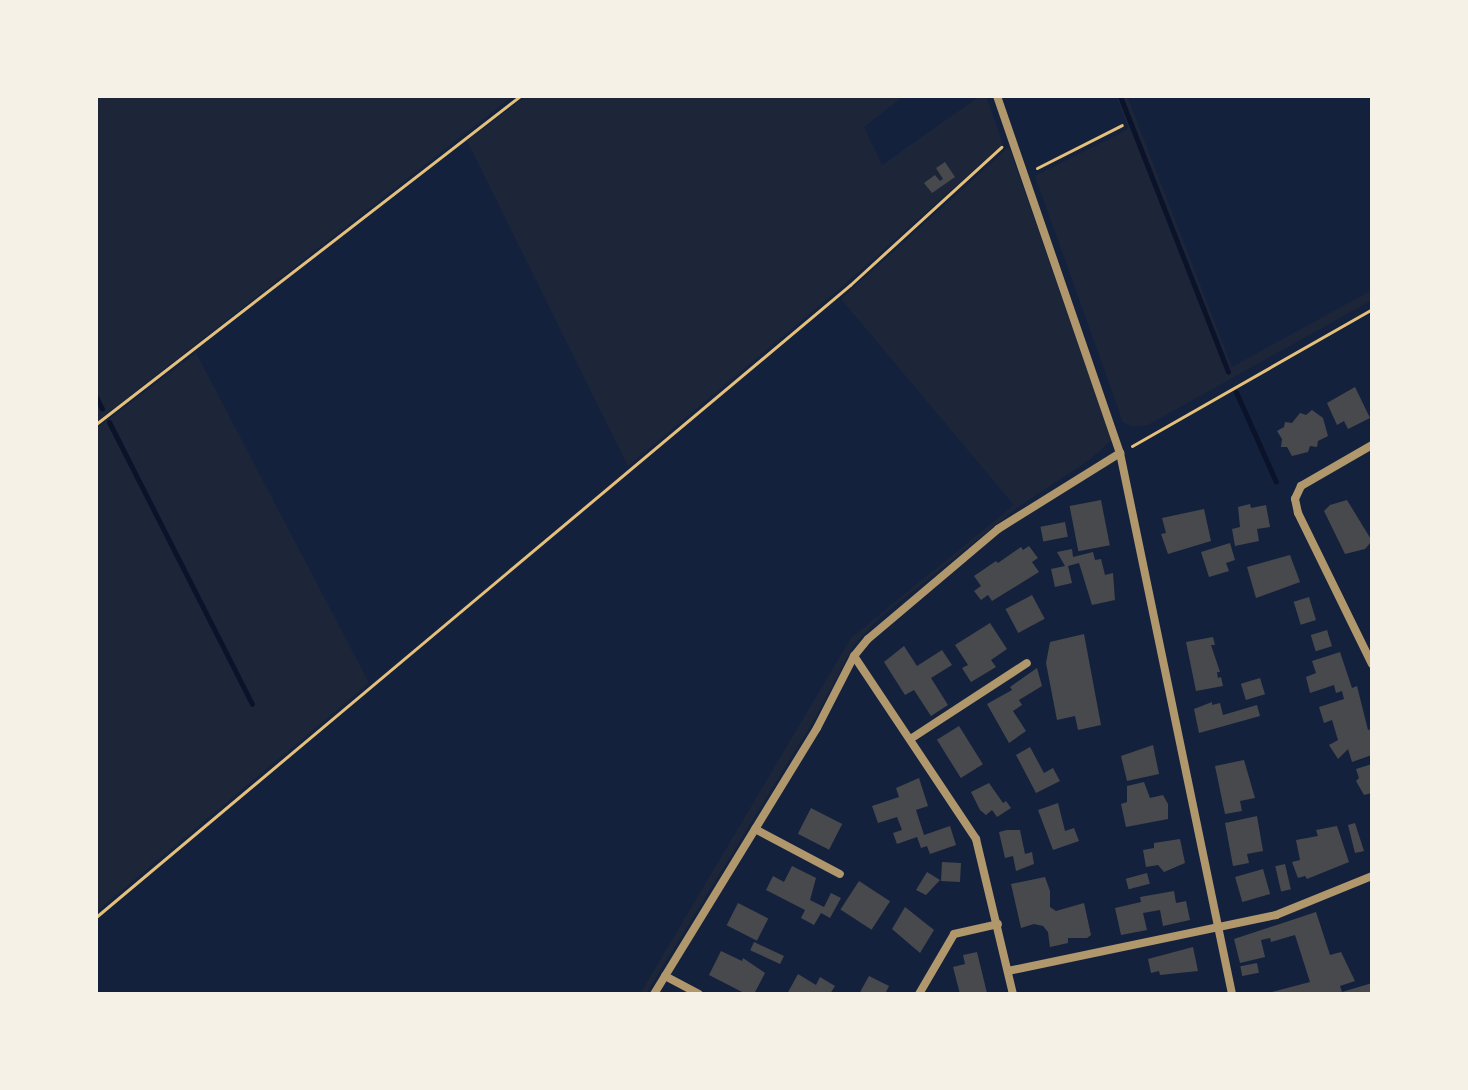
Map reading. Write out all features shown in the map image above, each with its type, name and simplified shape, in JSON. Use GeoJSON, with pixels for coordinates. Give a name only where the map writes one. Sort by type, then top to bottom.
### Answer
{"type":"FeatureCollection","features":[{"type":"Feature","properties":{"kind":"street"},"geometry":{"type":"LineString","coordinates":[[997,96],[1120,453],[1232,994]]}},
{"type":"Feature","properties":{"kind":"street"},"geometry":{"type":"LineString","coordinates":[[1372,445],[1301,486],[1295,499],[1298,513],[1372,664]]}},
{"type":"Feature","properties":{"kind":"street"},"geometry":{"type":"LineString","coordinates":[[654,994],[817,728],[854,656],[886,622],[998,529],[1120,453]]}},
{"type":"Feature","properties":{"kind":"street"},"geometry":{"type":"LineString","coordinates":[[854,656],[912,738],[976,839],[1013,994]]}},
{"type":"Feature","properties":{"kind":"street"},"geometry":{"type":"LineString","coordinates":[[912,738],[1027,663]]}},
{"type":"Feature","properties":{"kind":"street"},"geometry":{"type":"LineString","coordinates":[[755,829],[840,874]]}},
{"type":"Feature","properties":{"kind":"street"},"geometry":{"type":"LineString","coordinates":[[1008,971],[1276,915],[1372,876]]}},
{"type":"Feature","properties":{"kind":"street"},"geometry":{"type":"LineString","coordinates":[[919,994],[954,934],[998,924]]}},
{"type":"Feature","properties":{"kind":"street"},"geometry":{"type":"LineString","coordinates":[[665,976],[699,994]]}},
{"type":"Feature","properties":{"kind":"path"},"geometry":{"type":"LineString","coordinates":[[96,424],[520,96]]}},
{"type":"Feature","properties":{"kind":"path"},"geometry":{"type":"LineString","coordinates":[[1022,174],[1122,125]]}},
{"type":"Feature","properties":{"kind":"path"},"geometry":{"type":"LineString","coordinates":[[96,917],[850,285],[1010,139]]}},
{"type":"Feature","properties":{"kind":"path"},"geometry":{"type":"LineString","coordinates":[[1120,453],[1372,309]]}},
{"type":"Feature","properties":{"kind":"shaded area"},"geometry":{"type":"Polygon","coordinates":[[[96,96],[513,96],[96,422],[96,96]]]}},
{"type":"Feature","properties":{"kind":"shaded area"},"geometry":{"type":"Polygon","coordinates":[[[526,96],[904,96],[864,127],[882,165],[980,96],[986,96],[1003,144],[837,291],[628,466],[467,141],[526,96]]]}},
{"type":"Feature","properties":{"kind":"shaded area"},"geometry":{"type":"Polygon","coordinates":[[[1116,96],[1127,96],[1232,367],[1372,290],[1372,300],[1148,425],[1133,427],[1123,422],[1035,176],[1129,129],[1116,96]]]}},
{"type":"Feature","properties":{"kind":"shaded area"},"geometry":{"type":"Polygon","coordinates":[[[1009,147],[1112,440],[1088,461],[1018,507],[878,619],[854,645],[814,720],[646,994],[640,994],[851,638],[1014,505],[841,299],[1009,147]]]}},
{"type":"Feature","properties":{"kind":"shaded area"},"geometry":{"type":"Polygon","coordinates":[[[196,353],[369,683],[96,912],[96,429],[196,353]]]}},
{"type":"Feature","properties":{"kind":"building"},"geometry":{"type":"Polygon","coordinates":[[[945,162],[955,177],[932,193],[924,183],[935,175],[940,181],[943,179],[936,168],[945,162]]]}},
{"type":"Feature","properties":{"kind":"building"},"geometry":{"type":"Polygon","coordinates":[[[1355,387],[1370,418],[1348,429],[1344,421],[1337,425],[1327,403],[1355,387]]]}},
{"type":"Feature","properties":{"kind":"building"},"geometry":{"type":"Polygon","coordinates":[[[1312,410],[1323,418],[1328,436],[1318,441],[1317,447],[1310,446],[1308,452],[1292,456],[1287,447],[1281,447],[1282,439],[1277,431],[1284,427],[1285,422],[1292,423],[1300,413],[1306,415],[1312,410]]]}},
{"type":"Feature","properties":{"kind":"building"},"geometry":{"type":"Polygon","coordinates":[[[1101,500],[1110,545],[1078,551],[1070,506],[1101,500]]]}},
{"type":"Feature","properties":{"kind":"building"},"geometry":{"type":"Polygon","coordinates":[[[1347,500],[1372,541],[1365,549],[1345,554],[1324,511],[1330,505],[1347,500]]]}},
{"type":"Feature","properties":{"kind":"building"},"geometry":{"type":"Polygon","coordinates":[[[1250,504],[1251,508],[1266,505],[1270,527],[1257,529],[1259,541],[1235,546],[1232,529],[1240,527],[1238,507],[1250,504]]]}},
{"type":"Feature","properties":{"kind":"building"},"geometry":{"type":"Polygon","coordinates":[[[1204,509],[1211,541],[1168,554],[1161,534],[1166,533],[1162,518],[1204,509]]]}},
{"type":"Feature","properties":{"kind":"building"},"geometry":{"type":"Polygon","coordinates":[[[1065,522],[1068,537],[1043,541],[1040,527],[1065,522]]]}},
{"type":"Feature","properties":{"kind":"building"},"geometry":{"type":"Polygon","coordinates":[[[1230,543],[1235,560],[1226,563],[1229,571],[1209,577],[1201,552],[1230,543]]]}},
{"type":"Feature","properties":{"kind":"building"},"geometry":{"type":"Polygon","coordinates":[[[1029,546],[1038,558],[1032,562],[1039,572],[992,601],[988,595],[981,600],[974,591],[981,586],[974,576],[1021,547],[1023,550],[1029,546]]]}},
{"type":"Feature","properties":{"kind":"building"},"geometry":{"type":"Polygon","coordinates":[[[1072,549],[1073,557],[1093,552],[1095,560],[1101,559],[1105,575],[1113,573],[1115,600],[1092,605],[1079,563],[1068,566],[1072,583],[1055,587],[1051,569],[1065,566],[1057,552],[1072,549]]]}},
{"type":"Feature","properties":{"kind":"building"},"geometry":{"type":"Polygon","coordinates":[[[1290,555],[1300,582],[1256,598],[1247,567],[1290,555]]]}},
{"type":"Feature","properties":{"kind":"building"},"geometry":{"type":"Polygon","coordinates":[[[1032,595],[1045,619],[1018,633],[1006,609],[1032,595]]]}},
{"type":"Feature","properties":{"kind":"building"},"geometry":{"type":"Polygon","coordinates":[[[1309,597],[1316,620],[1301,625],[1294,602],[1309,597]]]}},
{"type":"Feature","properties":{"kind":"building"},"geometry":{"type":"Polygon","coordinates":[[[990,623],[1007,649],[991,660],[996,667],[971,682],[962,668],[968,665],[955,645],[990,623]]]}},
{"type":"Feature","properties":{"kind":"building"},"geometry":{"type":"Polygon","coordinates":[[[1327,630],[1332,646],[1316,651],[1311,635],[1327,630]]]}},
{"type":"Feature","properties":{"kind":"building"},"geometry":{"type":"Polygon","coordinates":[[[1084,634],[1101,725],[1078,730],[1075,716],[1057,720],[1046,663],[1050,642],[1084,634]]]}},
{"type":"Feature","properties":{"kind":"building"},"geometry":{"type":"Polygon","coordinates":[[[1213,637],[1215,645],[1211,645],[1220,672],[1217,672],[1218,678],[1221,677],[1223,686],[1196,691],[1186,642],[1213,637]]]}},
{"type":"Feature","properties":{"kind":"building"},"geometry":{"type":"Polygon","coordinates":[[[904,646],[917,666],[942,650],[952,665],[931,678],[948,705],[931,716],[914,690],[905,695],[884,662],[904,646]]]}},
{"type":"Feature","properties":{"kind":"building"},"geometry":{"type":"Polygon","coordinates":[[[1340,652],[1352,688],[1357,686],[1368,730],[1372,729],[1372,755],[1352,762],[1348,749],[1338,759],[1329,745],[1338,740],[1332,720],[1324,723],[1319,707],[1344,699],[1342,691],[1336,693],[1334,685],[1310,693],[1306,677],[1316,673],[1312,661],[1340,652]]]}},
{"type":"Feature","properties":{"kind":"building"},"geometry":{"type":"Polygon","coordinates":[[[1037,668],[1042,686],[1019,700],[1022,705],[1013,711],[1026,731],[1009,743],[987,704],[1012,690],[1010,687],[1037,668]]]}},
{"type":"Feature","properties":{"kind":"building"},"geometry":{"type":"Polygon","coordinates":[[[1260,678],[1265,694],[1246,700],[1241,684],[1260,678]]]}},
{"type":"Feature","properties":{"kind":"building"},"geometry":{"type":"Polygon","coordinates":[[[1212,702],[1212,705],[1220,703],[1223,715],[1257,705],[1260,716],[1199,733],[1194,709],[1212,702]]]}},
{"type":"Feature","properties":{"kind":"building"},"geometry":{"type":"Polygon","coordinates":[[[959,726],[983,764],[961,778],[937,740],[959,726]]]}},
{"type":"Feature","properties":{"kind":"building"},"geometry":{"type":"Polygon","coordinates":[[[1153,745],[1159,774],[1127,781],[1121,756],[1153,745]]]}},
{"type":"Feature","properties":{"kind":"building"},"geometry":{"type":"Polygon","coordinates":[[[1030,747],[1044,773],[1053,768],[1060,781],[1036,793],[1016,755],[1030,747]]]}},
{"type":"Feature","properties":{"kind":"building"},"geometry":{"type":"Polygon","coordinates":[[[1244,760],[1255,798],[1240,801],[1242,811],[1225,814],[1215,766],[1244,760]]]}},
{"type":"Feature","properties":{"kind":"building"},"geometry":{"type":"Polygon","coordinates":[[[1372,764],[1372,793],[1364,795],[1356,781],[1359,778],[1356,769],[1372,764]]]}},
{"type":"Feature","properties":{"kind":"building"},"geometry":{"type":"Polygon","coordinates":[[[919,778],[928,806],[916,810],[924,835],[950,826],[956,845],[930,854],[927,846],[921,848],[917,837],[897,844],[893,833],[902,830],[897,817],[878,823],[872,806],[899,797],[896,788],[919,778]]]}},
{"type":"Feature","properties":{"kind":"building"},"geometry":{"type":"Polygon","coordinates":[[[1144,782],[1150,798],[1163,795],[1168,804],[1168,819],[1126,827],[1121,804],[1127,802],[1127,786],[1144,782]]]}},
{"type":"Feature","properties":{"kind":"building"},"geometry":{"type":"Polygon","coordinates":[[[989,783],[1003,803],[1006,801],[1011,808],[997,817],[992,810],[986,815],[980,810],[971,792],[989,783]]]}},
{"type":"Feature","properties":{"kind":"building"},"geometry":{"type":"Polygon","coordinates":[[[1058,803],[1065,831],[1074,828],[1079,841],[1053,850],[1038,810],[1058,803]]]}},
{"type":"Feature","properties":{"kind":"building"},"geometry":{"type":"Polygon","coordinates":[[[811,808],[842,824],[829,850],[798,834],[811,808]]]}},
{"type":"Feature","properties":{"kind":"building"},"geometry":{"type":"Polygon","coordinates":[[[1257,816],[1263,851],[1247,854],[1249,863],[1233,866],[1225,823],[1257,816]]]}},
{"type":"Feature","properties":{"kind":"building"},"geometry":{"type":"Polygon","coordinates":[[[1355,823],[1364,851],[1355,853],[1348,825],[1355,823]]]}},
{"type":"Feature","properties":{"kind":"building"},"geometry":{"type":"Polygon","coordinates":[[[1337,826],[1349,862],[1307,879],[1305,876],[1298,878],[1292,862],[1300,860],[1296,840],[1318,836],[1316,830],[1337,826]]]}},
{"type":"Feature","properties":{"kind":"building"},"geometry":{"type":"Polygon","coordinates":[[[1020,830],[1025,854],[1032,852],[1034,864],[1016,871],[1013,856],[1005,858],[999,832],[1020,830]]]}},
{"type":"Feature","properties":{"kind":"building"},"geometry":{"type":"Polygon","coordinates":[[[1180,839],[1185,863],[1164,872],[1158,865],[1146,867],[1143,850],[1154,848],[1154,843],[1180,839]]]}},
{"type":"Feature","properties":{"kind":"building"},"geometry":{"type":"Polygon","coordinates":[[[942,862],[961,863],[960,882],[941,881],[942,862]]]}},
{"type":"Feature","properties":{"kind":"building"},"geometry":{"type":"Polygon","coordinates":[[[1285,864],[1291,889],[1281,892],[1275,866],[1285,864]]]}},
{"type":"Feature","properties":{"kind":"building"},"geometry":{"type":"Polygon","coordinates":[[[792,866],[816,878],[810,900],[824,907],[831,893],[841,898],[830,918],[821,913],[814,925],[801,918],[805,910],[766,890],[773,876],[784,882],[792,866]]]}},
{"type":"Feature","properties":{"kind":"building"},"geometry":{"type":"Polygon","coordinates":[[[1263,869],[1270,894],[1242,902],[1235,877],[1263,869]]]}},
{"type":"Feature","properties":{"kind":"building"},"geometry":{"type":"Polygon","coordinates":[[[927,872],[940,880],[926,895],[916,890],[927,872]]]}},
{"type":"Feature","properties":{"kind":"building"},"geometry":{"type":"Polygon","coordinates":[[[1147,873],[1150,884],[1129,889],[1126,879],[1147,873]]]}},
{"type":"Feature","properties":{"kind":"building"},"geometry":{"type":"Polygon","coordinates":[[[1045,877],[1050,891],[1050,907],[1056,911],[1084,903],[1091,935],[1087,938],[1068,938],[1068,943],[1050,947],[1048,932],[1043,926],[1034,924],[1021,928],[1011,884],[1045,877]]]}},
{"type":"Feature","properties":{"kind":"building"},"geometry":{"type":"Polygon","coordinates":[[[859,881],[890,901],[872,930],[840,910],[859,881]]]}},
{"type":"Feature","properties":{"kind":"building"},"geometry":{"type":"Polygon","coordinates":[[[1174,891],[1176,903],[1186,901],[1190,920],[1163,926],[1160,910],[1143,913],[1147,930],[1121,935],[1115,908],[1141,902],[1140,897],[1174,891]]]}},
{"type":"Feature","properties":{"kind":"building"},"geometry":{"type":"Polygon","coordinates":[[[738,903],[768,918],[757,941],[727,925],[738,903]]]}},
{"type":"Feature","properties":{"kind":"building"},"geometry":{"type":"Polygon","coordinates":[[[905,907],[934,930],[920,953],[892,929],[905,907]]]}},
{"type":"Feature","properties":{"kind":"building"},"geometry":{"type":"Polygon","coordinates":[[[1316,912],[1330,955],[1341,952],[1355,981],[1340,986],[1342,992],[1372,983],[1372,994],[1264,994],[1310,982],[1295,935],[1271,942],[1270,938],[1261,940],[1265,957],[1240,963],[1234,939],[1316,912]]]}},
{"type":"Feature","properties":{"kind":"building"},"geometry":{"type":"Polygon","coordinates":[[[754,942],[784,956],[780,964],[750,950],[754,942]]]}},
{"type":"Feature","properties":{"kind":"building"},"geometry":{"type":"Polygon","coordinates":[[[1193,947],[1198,971],[1151,973],[1148,959],[1193,947]]]}},
{"type":"Feature","properties":{"kind":"building"},"geometry":{"type":"Polygon","coordinates":[[[721,951],[742,961],[743,958],[765,973],[754,994],[746,994],[709,975],[721,951]]]}},
{"type":"Feature","properties":{"kind":"building"},"geometry":{"type":"Polygon","coordinates":[[[977,952],[987,993],[960,994],[953,967],[965,964],[963,955],[977,952]]]}},
{"type":"Feature","properties":{"kind":"building"},"geometry":{"type":"Polygon","coordinates":[[[1257,963],[1259,973],[1242,976],[1240,966],[1257,963]]]}},
{"type":"Feature","properties":{"kind":"building"},"geometry":{"type":"Polygon","coordinates":[[[798,974],[816,985],[820,977],[835,986],[830,994],[787,994],[798,974]]]}},
{"type":"Feature","properties":{"kind":"building"},"geometry":{"type":"Polygon","coordinates":[[[869,976],[889,986],[885,994],[859,994],[869,976]]]}},
{"type":"Feature","properties":{"kind":"waterway"},"geometry":{"type":"LineString","coordinates":[[1120,96],[1228,372]]}},
{"type":"Feature","properties":{"kind":"waterway"},"geometry":{"type":"LineString","coordinates":[[1236,392],[1276,482]]}},
{"type":"Feature","properties":{"kind":"waterway"},"geometry":{"type":"LineString","coordinates":[[96,397],[102,409]]}},
{"type":"Feature","properties":{"kind":"waterway"},"geometry":{"type":"LineString","coordinates":[[109,422],[252,704]]}}]}
